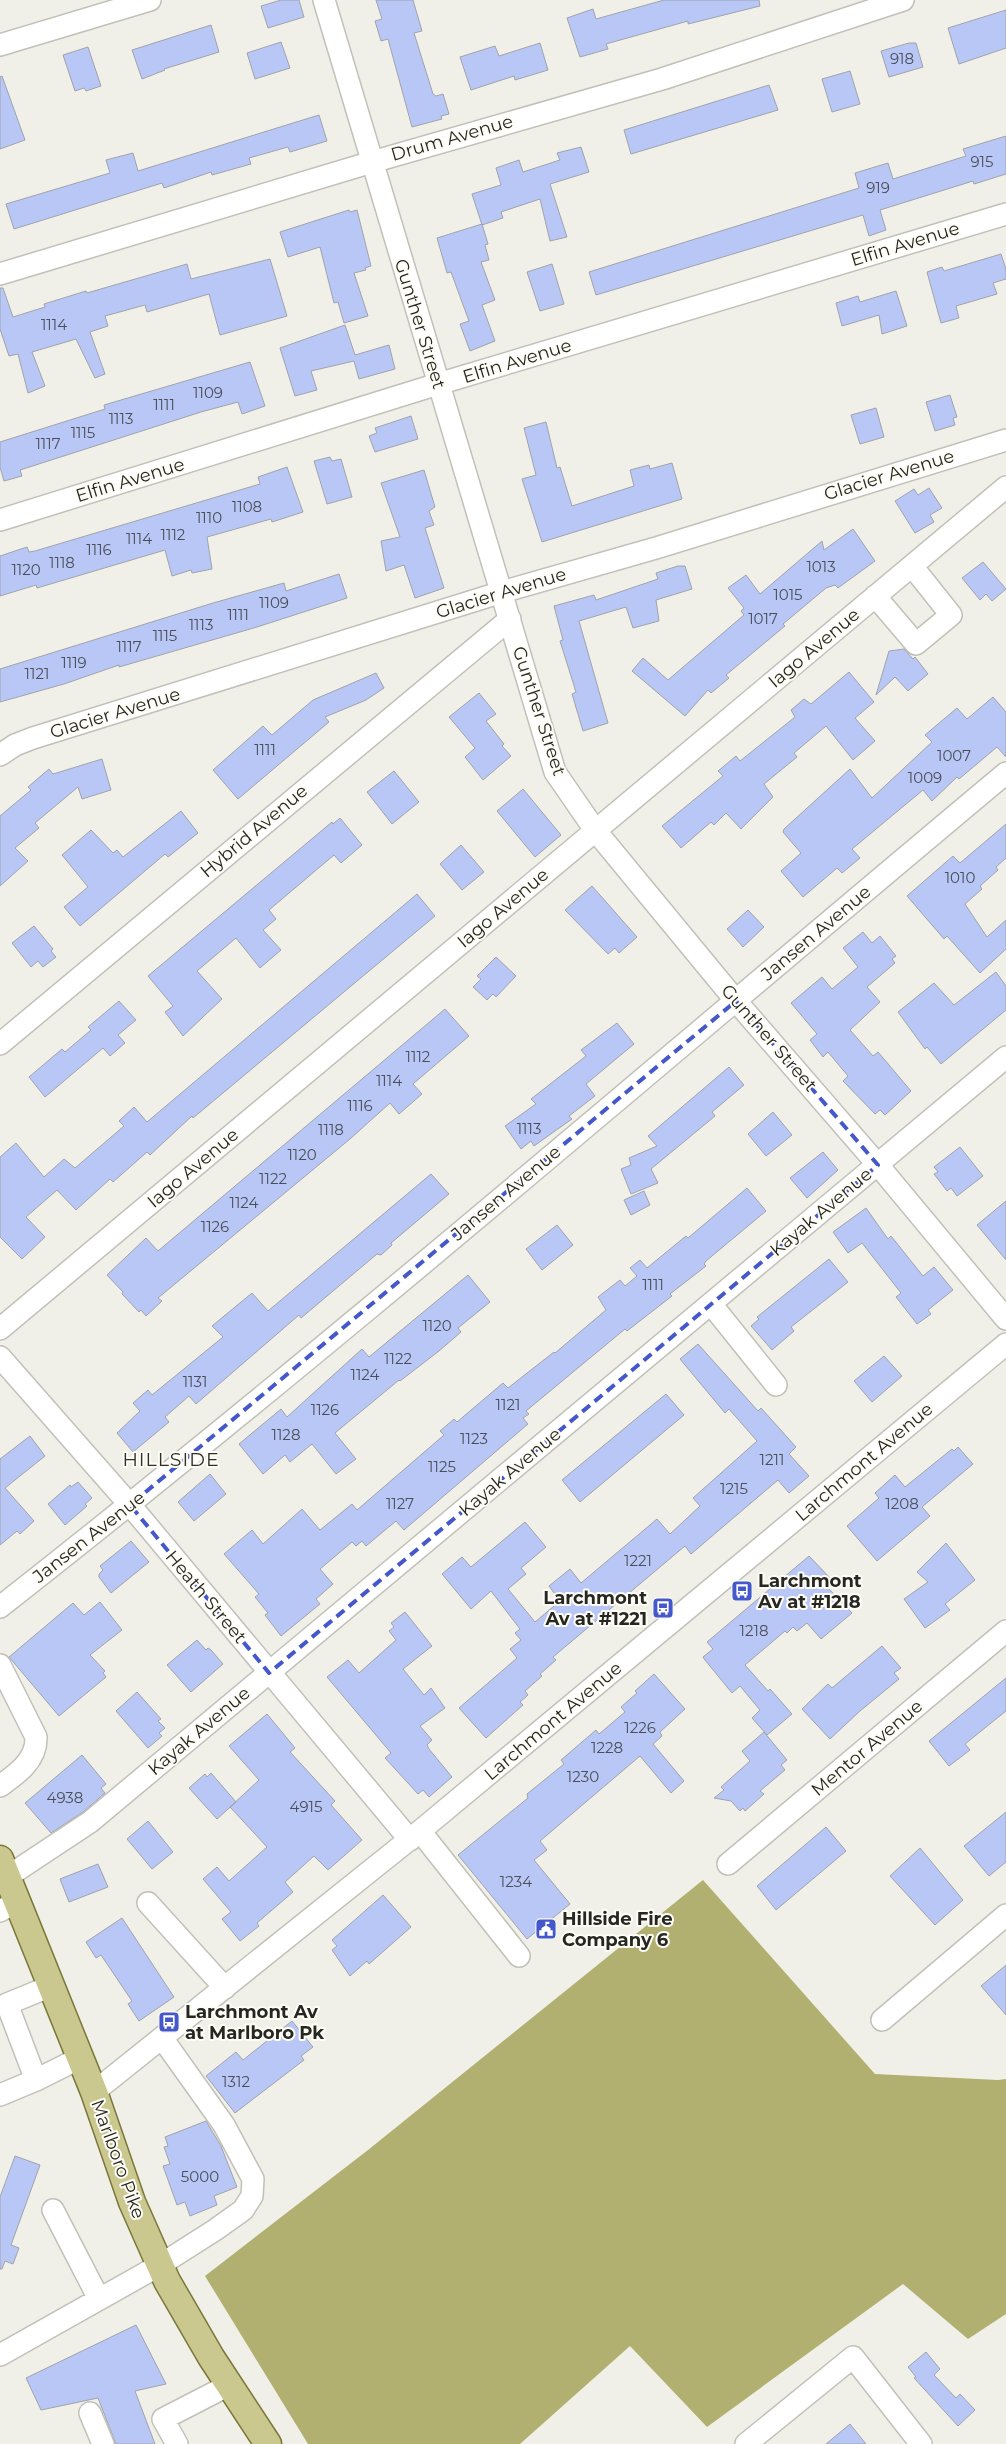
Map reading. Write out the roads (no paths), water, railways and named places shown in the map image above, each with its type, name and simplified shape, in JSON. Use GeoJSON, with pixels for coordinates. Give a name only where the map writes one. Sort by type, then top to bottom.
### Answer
{"type":"FeatureCollection","features":[{"type":"Feature","properties":{"kind":"main road","name":"Marlboro Pike"},"geometry":{"type":"LineString","coordinates":[[4,1868],[9,1906],[51,1986],[94,2092],[132,2202],[160,2265],[210,2357],[266,2443]]}},
{"type":"Feature","properties":{"kind":"street"},"geometry":{"type":"LineString","coordinates":[[0,45],[150,0]]}},
{"type":"Feature","properties":{"kind":"street","name":"Gunther Street"},"geometry":{"type":"LineString","coordinates":[[324,0],[555,772],[595,830],[736,1001],[878,1165],[1006,1320]]}},
{"type":"Feature","properties":{"kind":"street","name":"Drum Avenue"},"geometry":{"type":"LineString","coordinates":[[0,274],[372,162],[662,79],[903,0]]}},
{"type":"Feature","properties":{"kind":"street","name":"Elfin Avenue"},"geometry":{"type":"LineString","coordinates":[[0,520],[438,384],[1006,214]]}},
{"type":"Feature","properties":{"kind":"street","name":"Glacier Avenue"},"geometry":{"type":"LineString","coordinates":[[0,755],[16,745],[33,738],[502,592],[656,548],[1006,440]]}},
{"type":"Feature","properties":{"kind":"street","name":"Iago Avenue"},"geometry":{"type":"LineString","coordinates":[[0,1329],[1006,487]]}},
{"type":"Feature","properties":{"kind":"street"},"geometry":{"type":"LineString","coordinates":[[875,596],[916,644],[937,627],[951,615],[912,566]]}},
{"type":"Feature","properties":{"kind":"street","name":"Hybrid Avenue"},"geometry":{"type":"LineString","coordinates":[[0,1044],[510,619]]}},
{"type":"Feature","properties":{"kind":"street","name":"Jansen Avenue"},"geometry":{"type":"LineString","coordinates":[[0,1607],[130,1505],[736,1001],[1006,773]]}},
{"type":"Feature","properties":{"kind":"street","name":"Kayak Avenue"},"geometry":{"type":"LineString","coordinates":[[4,1868],[90,1822],[1006,1057]]}},
{"type":"Feature","properties":{"kind":"street"},"geometry":{"type":"LineString","coordinates":[[711,1304],[776,1385]]}},
{"type":"Feature","properties":{"kind":"street","name":"Larchmont Avenue"},"geometry":{"type":"LineString","coordinates":[[94,2092],[415,1836],[1006,1344]]}},
{"type":"Feature","properties":{"kind":"street","name":"Heath Street"},"geometry":{"type":"LineString","coordinates":[[0,1357],[130,1505],[269,1673],[415,1836],[519,1956]]}},
{"type":"Feature","properties":{"kind":"street","name":"Mentor Avenue"},"geometry":{"type":"LineString","coordinates":[[728,1864],[1006,1631]]}},
{"type":"Feature","properties":{"kind":"street"},"geometry":{"type":"LineString","coordinates":[[0,1665],[9,1705],[36,1737],[37,1747],[27,1764],[0,1786]]}},
{"type":"Feature","properties":{"kind":"street"},"geometry":{"type":"LineString","coordinates":[[148,1903],[224,1988]]}},
{"type":"Feature","properties":{"kind":"street"},"geometry":{"type":"LineString","coordinates":[[882,2020],[1006,1915]]}},
{"type":"Feature","properties":{"kind":"street"},"geometry":{"type":"LineString","coordinates":[[36,2080],[7,2004],[51,1986]]}},
{"type":"Feature","properties":{"kind":"street"},"geometry":{"type":"LineString","coordinates":[[0,2355],[160,2265],[243,2210],[252,2196],[253,2179],[224,2125],[162,2038]]}},
{"type":"Feature","properties":{"kind":"street"},"geometry":{"type":"LineString","coordinates":[[0,2095],[80,2058]]}},
{"type":"Feature","properties":{"kind":"street"},"geometry":{"type":"LineString","coordinates":[[53,2210],[99,2300]]}},
{"type":"Feature","properties":{"kind":"street"},"geometry":{"type":"LineString","coordinates":[[746,2444],[854,2357],[921,2444]]}},
{"type":"Feature","properties":{"kind":"street"},"geometry":{"type":"LineString","coordinates":[[177,2444],[163,2419],[229,2385]]}},
{"type":"Feature","properties":{"kind":"street"},"geometry":{"type":"LineString","coordinates":[[90,2413],[103,2444]]}},
{"type":"Feature","properties":{"kind":"place","name":"Larchmont Av at #1218"},"geometry":{"type":"Point","coordinates":[742,1591]}},
{"type":"Feature","properties":{"kind":"place","name":"Larchmont Av at #1221"},"geometry":{"type":"Point","coordinates":[663,1608]}},
{"type":"Feature","properties":{"kind":"place","name":"Hillside Fire Company 6"},"geometry":{"type":"Point","coordinates":[546,1929]}},
{"type":"Feature","properties":{"kind":"place","name":"Larchmont Av at Marlboro Pk"},"geometry":{"type":"Point","coordinates":[169,2022]}},
{"type":"Feature","properties":{"kind":"district","name":"HILLSIDE"},"geometry":{"type":"Point","coordinates":[171,1459]}}]}
